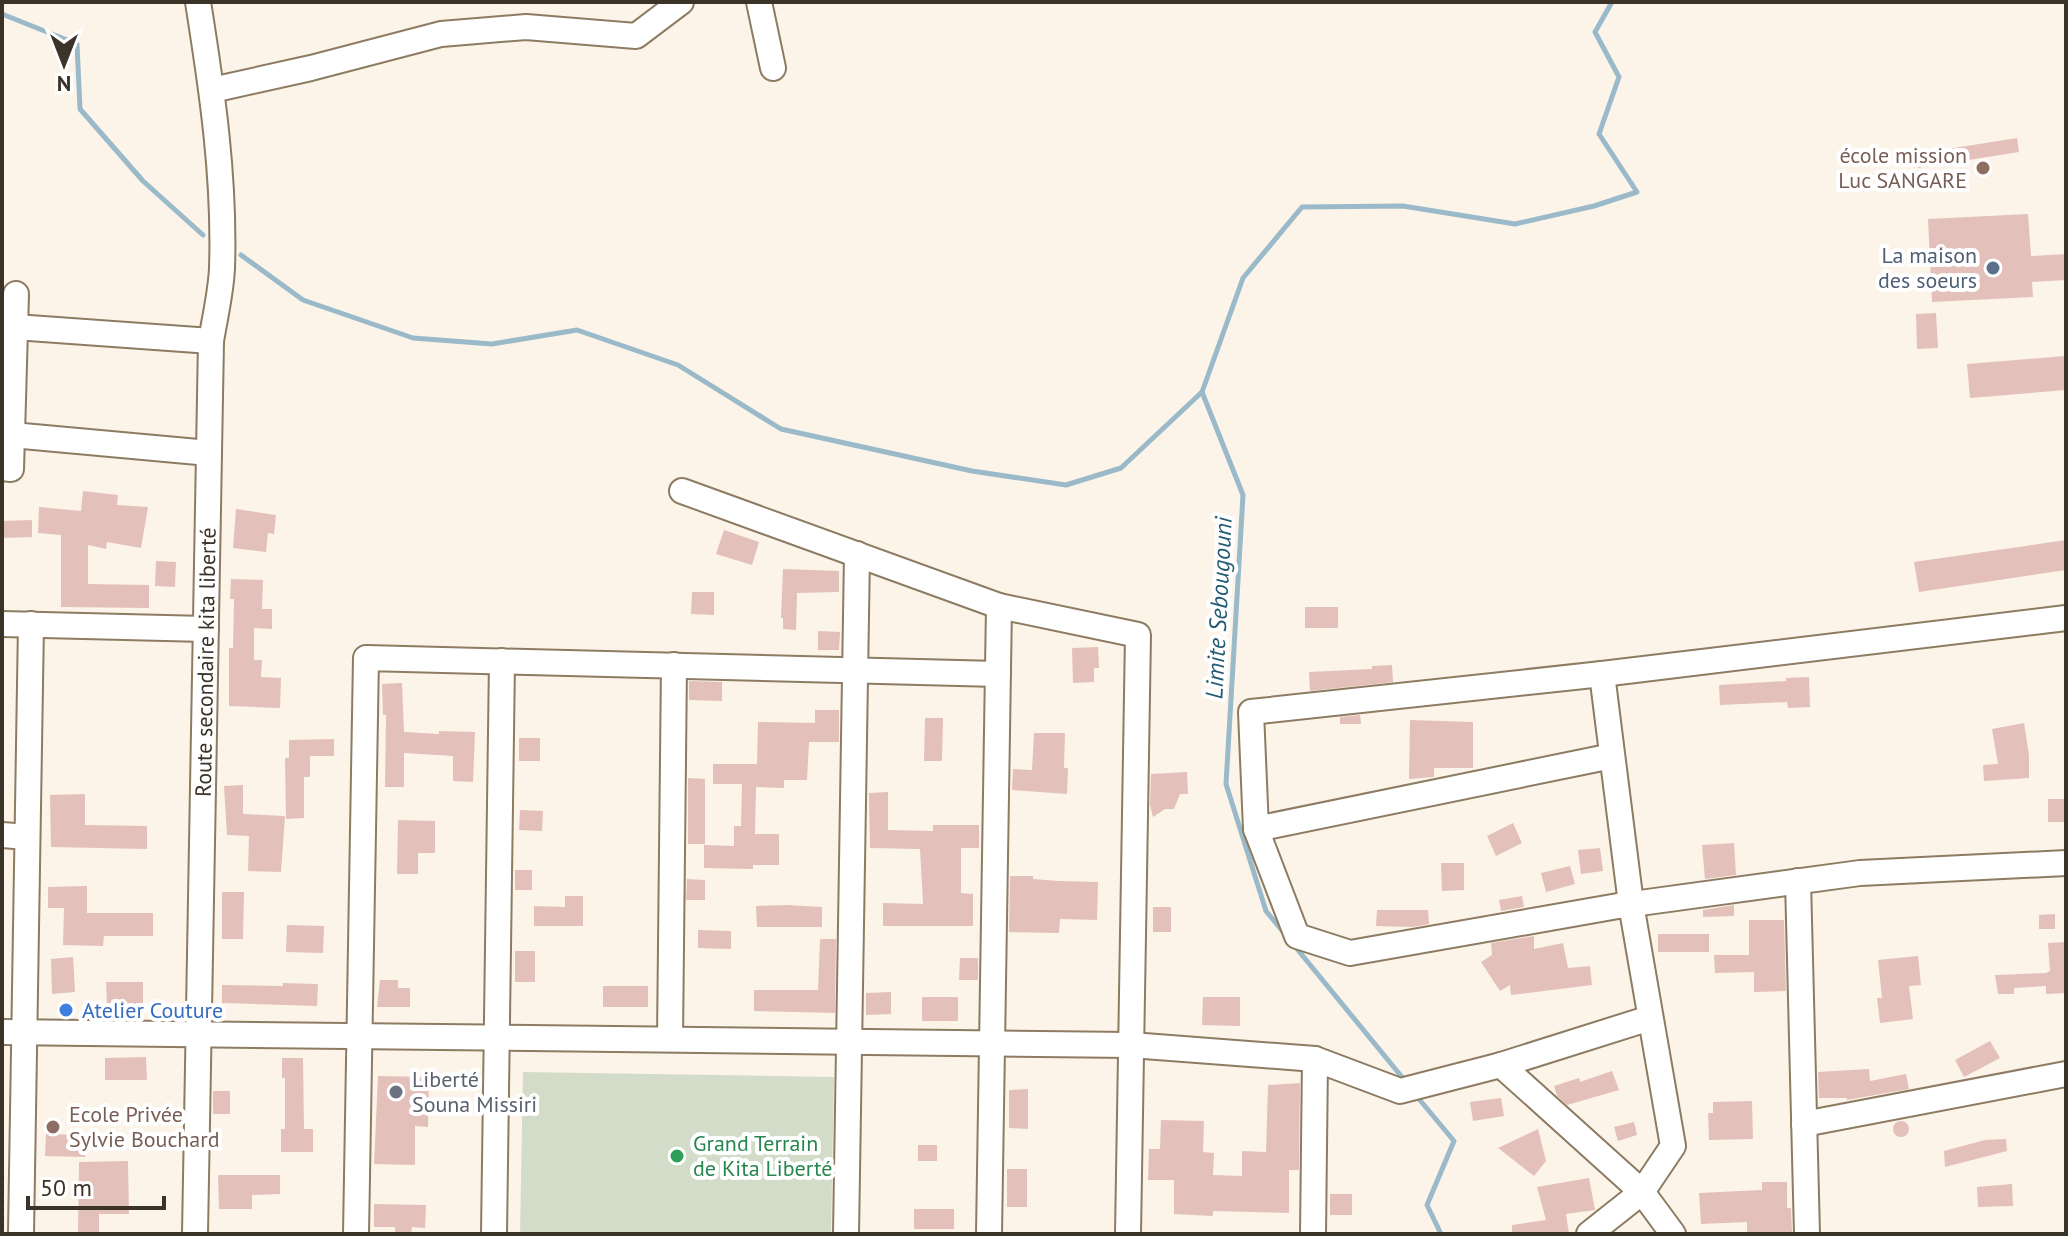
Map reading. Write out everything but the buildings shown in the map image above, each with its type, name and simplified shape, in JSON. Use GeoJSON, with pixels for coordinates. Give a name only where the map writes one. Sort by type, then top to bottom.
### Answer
{"type":"FeatureCollection","features":[{"type":"Feature","properties":{"kind":"street","name":"Route secondaire kita liberté"},"geometry":{"type":"LineString","coordinates":[[195,1234],[211,341],[222,271],[221,182],[212,90],[198,2]]}},
{"type":"Feature","properties":{"kind":"street"},"geometry":{"type":"LineString","coordinates":[[212,90],[441,34],[526,27],[636,36],[681,2]]}},
{"type":"Feature","properties":{"kind":"street"},"geometry":{"type":"LineString","coordinates":[[759,2],[773,68]]}},
{"type":"Feature","properties":{"kind":"street"},"geometry":{"type":"LineString","coordinates":[[2,468],[11,469],[8,360],[15,327],[16,294]]}},
{"type":"Feature","properties":{"kind":"street"},"geometry":{"type":"LineString","coordinates":[[15,327],[211,341]]}},
{"type":"Feature","properties":{"kind":"street"},"geometry":{"type":"LineString","coordinates":[[12,435],[209,453]]}},
{"type":"Feature","properties":{"kind":"street"},"geometry":{"type":"LineString","coordinates":[[682,491],[999,606],[1138,635],[1128,1234]]}},
{"type":"Feature","properties":{"kind":"street"},"geometry":{"type":"LineString","coordinates":[[846,1234],[857,554]]}},
{"type":"Feature","properties":{"kind":"street"},"geometry":{"type":"LineString","coordinates":[[989,1234],[999,606]]}},
{"type":"Feature","properties":{"kind":"street"},"geometry":{"type":"LineString","coordinates":[[2066,618],[1602,674],[1251,712],[1256,829],[1297,936],[1350,953],[1631,904],[1860,873],[2066,863]]}},
{"type":"Feature","properties":{"kind":"street"},"geometry":{"type":"LineString","coordinates":[[2,624],[206,629]]}},
{"type":"Feature","properties":{"kind":"street"},"geometry":{"type":"LineString","coordinates":[[21,1234],[13,1032],[27,837],[31,624]]}},
{"type":"Feature","properties":{"kind":"street"},"geometry":{"type":"LineString","coordinates":[[356,1234],[366,658],[998,674]]}},
{"type":"Feature","properties":{"kind":"street"},"geometry":{"type":"LineString","coordinates":[[494,1234],[502,661]]}},
{"type":"Feature","properties":{"kind":"street"},"geometry":{"type":"LineString","coordinates":[[670,1039],[674,665]]}},
{"type":"Feature","properties":{"kind":"street"},"geometry":{"type":"LineString","coordinates":[[1589,1234],[1642,1192],[1673,1146],[1631,904],[1602,674]]}},
{"type":"Feature","properties":{"kind":"street"},"geometry":{"type":"LineString","coordinates":[[1256,829],[1612,756]]}},
{"type":"Feature","properties":{"kind":"street"},"geometry":{"type":"LineString","coordinates":[[2,835],[27,837]]}},
{"type":"Feature","properties":{"kind":"street"},"geometry":{"type":"LineString","coordinates":[[1798,881],[1807,1234]]}},
{"type":"Feature","properties":{"kind":"street"},"geometry":{"type":"LineString","coordinates":[[13,1032],[1131,1045],[1315,1059],[1400,1091],[1501,1065],[1650,1018]]}},
{"type":"Feature","properties":{"kind":"street"},"geometry":{"type":"LineString","coordinates":[[1313,1234],[1315,1059]]}},
{"type":"Feature","properties":{"kind":"street"},"geometry":{"type":"LineString","coordinates":[[1501,1065],[1642,1192],[1673,1234]]}},
{"type":"Feature","properties":{"kind":"street"},"geometry":{"type":"LineString","coordinates":[[1804,1124],[2066,1074]]}},
{"type":"Feature","properties":{"kind":"green space","name":"Grand Terrain de Kita Liberté"},"geometry":{"type":"Polygon","coordinates":[[[523,1072],[834,1077],[831,1234],[520,1234],[523,1072]]]}},
{"type":"Feature","properties":{"kind":"waterway","name":"Limite Sebougouni"},"geometry":{"type":"LineString","coordinates":[[1284,933],[1266,911],[1226,784],[1243,495],[1202,392],[1243,278],[1302,207],[1403,206],[1515,224],[1594,206],[1637,192],[1599,134],[1619,77],[1595,32],[1612,2]]}},
{"type":"Feature","properties":{"kind":"waterway"},"geometry":{"type":"LineString","coordinates":[[2,14],[77,44],[80,109],[143,181],[203,235]]}},
{"type":"Feature","properties":{"kind":"waterway"},"geometry":{"type":"LineString","coordinates":[[241,255],[303,300],[413,338],[492,344],[577,330],[678,365],[781,429],[972,471],[1066,485],[1121,468],[1202,392]]}},
{"type":"Feature","properties":{"kind":"waterway","name":"Limite Sebougouni"},"geometry":{"type":"LineString","coordinates":[[1293,944],[1406,1082]]}},
{"type":"Feature","properties":{"kind":"waterway","name":"Limite Sebougouni"},"geometry":{"type":"LineString","coordinates":[[1414,1093],[1454,1141],[1427,1205],[1441,1234]]}},
{"type":"Feature","properties":{"kind":"place","name":"école mission Luc SANGARE"},"geometry":{"type":"Point","coordinates":[1983,168]}},
{"type":"Feature","properties":{"kind":"place","name":"La maison des soeurs"},"geometry":{"type":"Point","coordinates":[1993,268]}},
{"type":"Feature","properties":{"kind":"place","name":"Atelier Couture"},"geometry":{"type":"Point","coordinates":[66,1010]}},
{"type":"Feature","properties":{"kind":"place","name":"Liberté Souna Missiri"},"geometry":{"type":"Point","coordinates":[396,1092]}},
{"type":"Feature","properties":{"kind":"place","name":"Ecole Privée Sylvie Bouchard"},"geometry":{"type":"Point","coordinates":[53,1127]}},
{"type":"Feature","properties":{"kind":"place","name":"Grand Terrain de Kita Liberté"},"geometry":{"type":"Point","coordinates":[677,1156]}}]}
